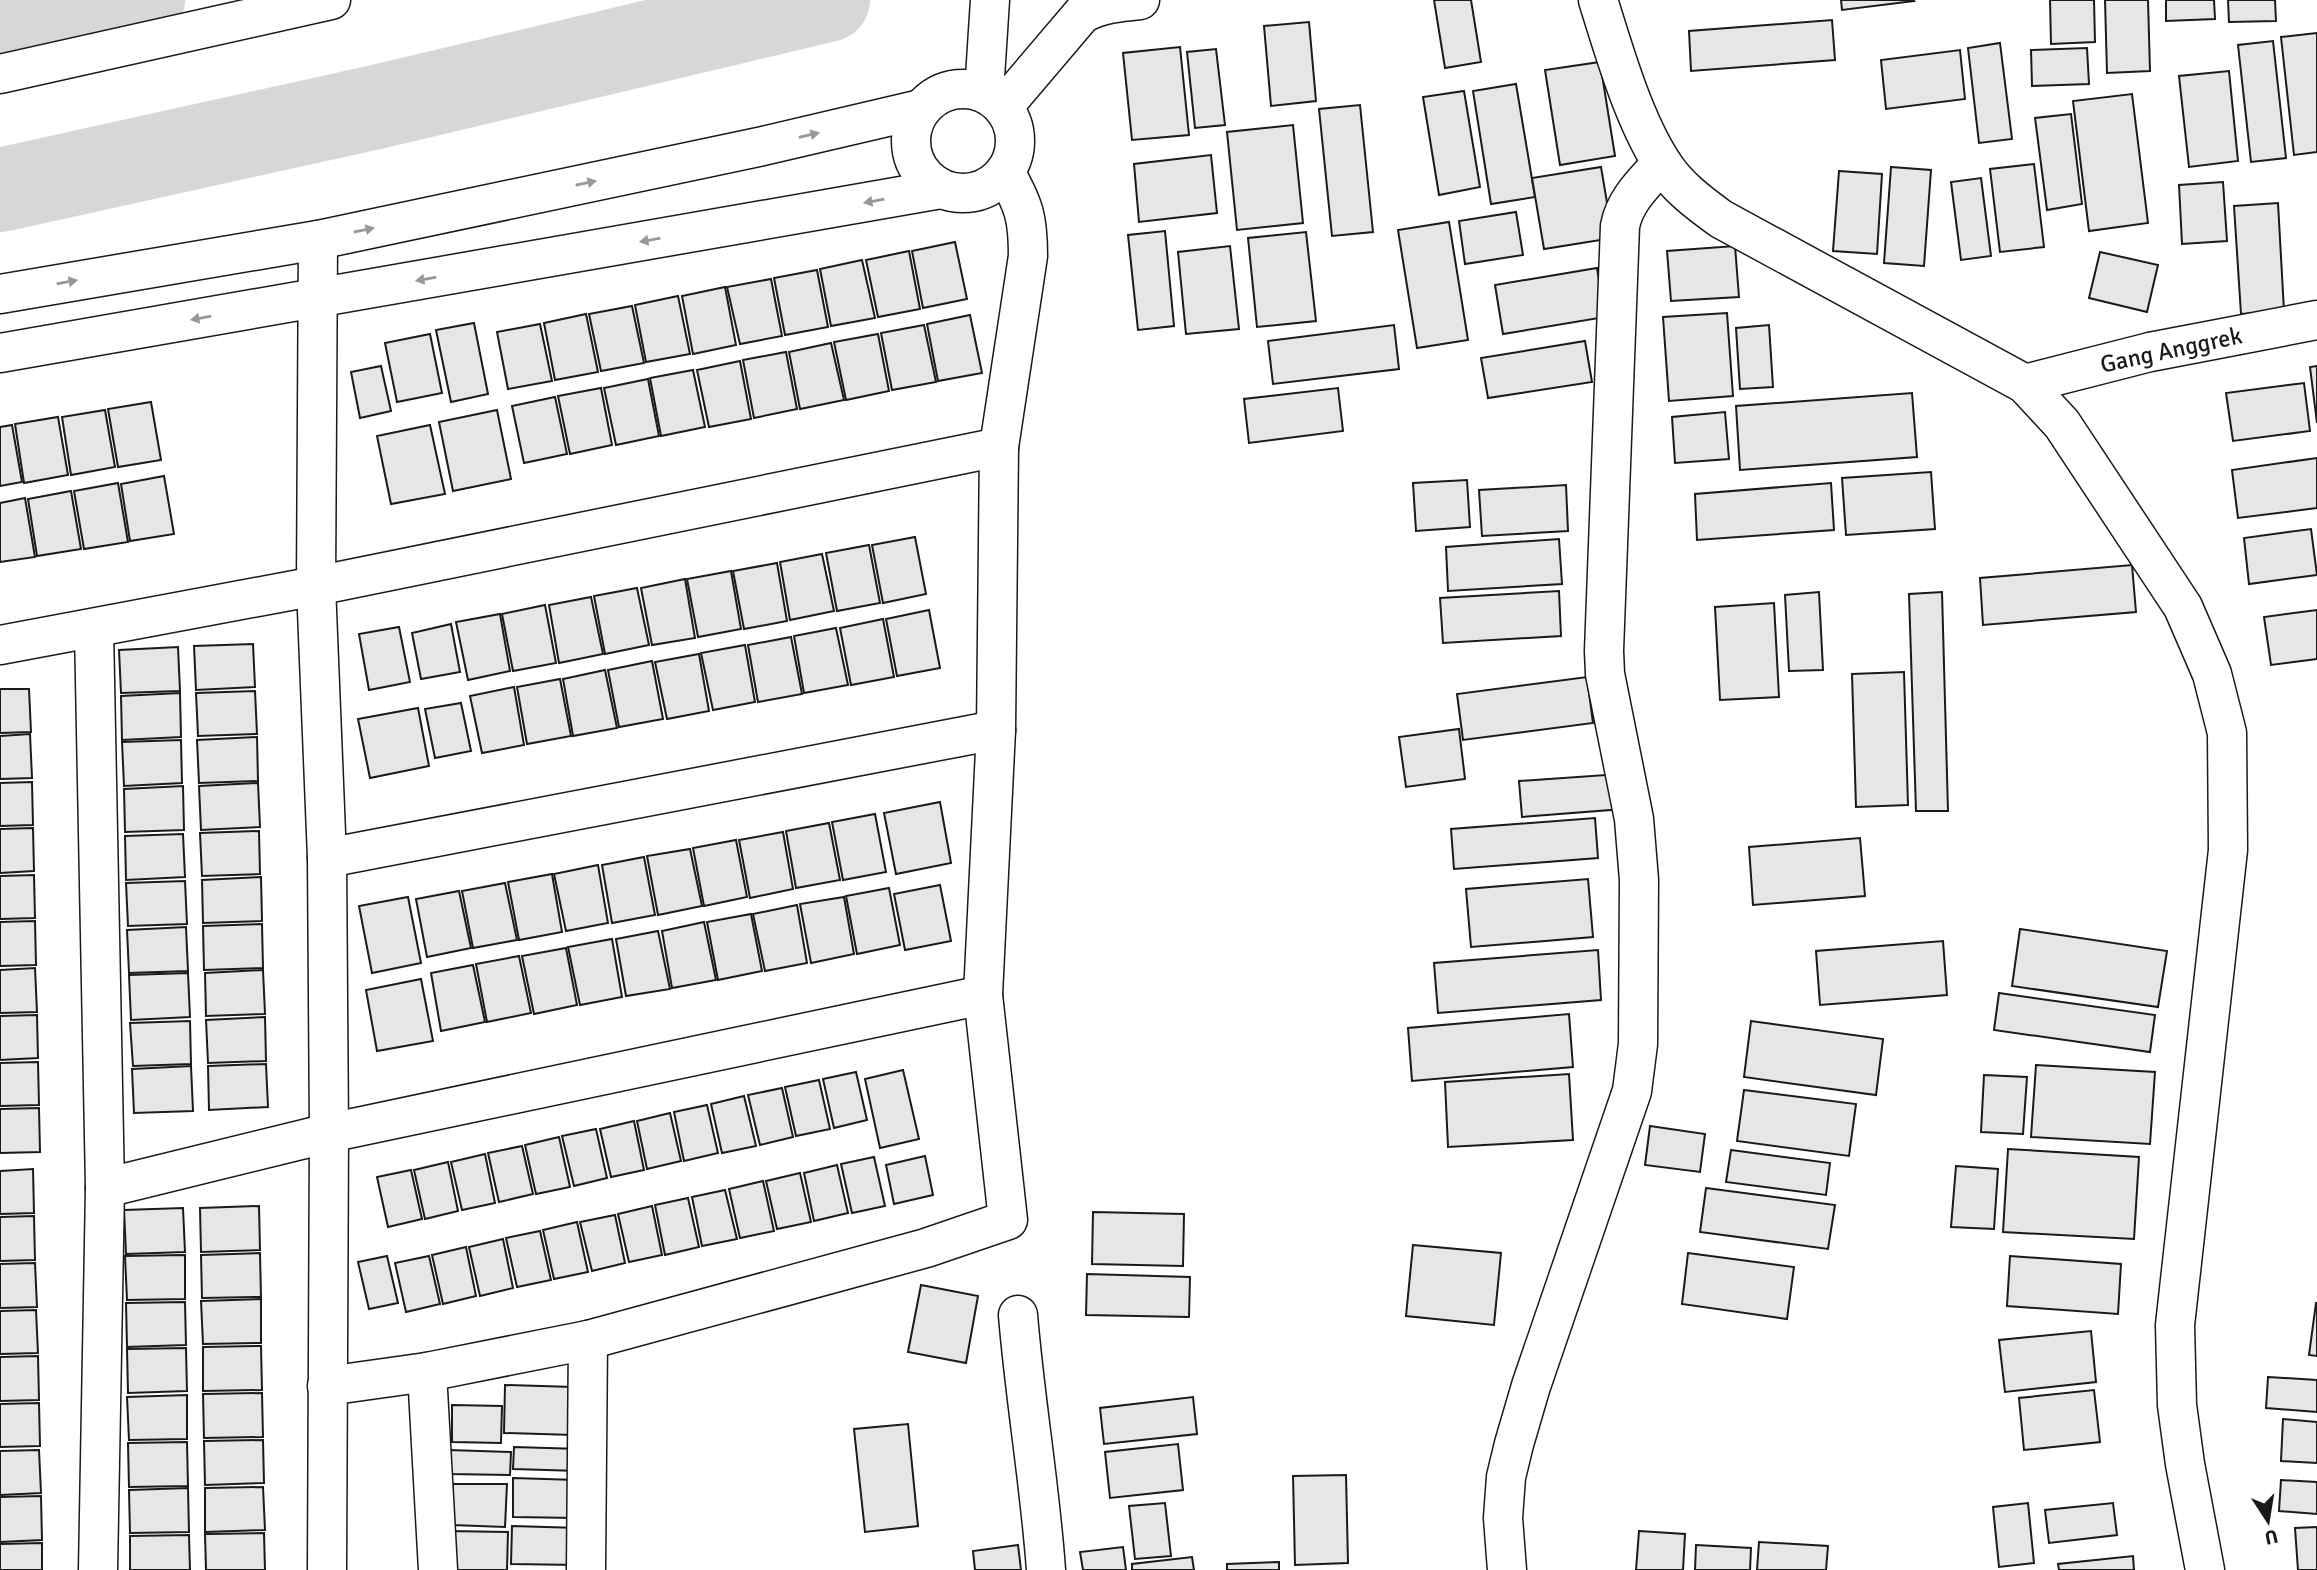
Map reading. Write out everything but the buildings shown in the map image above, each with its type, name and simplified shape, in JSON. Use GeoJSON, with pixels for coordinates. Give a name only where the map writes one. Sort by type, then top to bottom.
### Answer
{"type":"FeatureCollection","features":[{"type":"Feature","properties":{"kind":"street"},"geometry":{"type":"LineString","coordinates":[[0,74],[331,0]]}},
{"type":"Feature","properties":{"kind":"street"},"geometry":{"type":"LineString","coordinates":[[990,0],[994,100]]}},
{"type":"Feature","properties":{"kind":"street"},"geometry":{"type":"LineString","coordinates":[[994,100],[1082,14],[1111,3],[1140,0]]}},
{"type":"Feature","properties":{"kind":"street"},"geometry":{"type":"LineString","coordinates":[[1598,0],[1639,117],[1662,163],[1688,194],[1721,219],[2025,384],[2062,424],[2183,607],[2212,674],[2227,733],[2228,850],[2175,1325],[2177,1405],[2205,1570]]}},
{"type":"Feature","properties":{"kind":"street"},"geometry":{"type":"LineString","coordinates":[[967,89],[994,100],[1013,122],[1013,157],[1005,172],[992,185],[976,192],[958,193],[941,189],[928,181],[911,154],[913,123],[921,109],[933,97],[949,90],[967,89]]}},
{"type":"Feature","properties":{"kind":"street"},"geometry":{"type":"LineString","coordinates":[[0,293],[318,240],[763,146],[921,109]]}},
{"type":"Feature","properties":{"kind":"street"},"geometry":{"type":"LineString","coordinates":[[1507,1570],[1503,1518],[1506,1477],[1514,1444],[1531,1386],[1632,1091],[1638,1044],[1639,880],[1634,819],[1605,674],[1604,651],[1620,226],[1623,211],[1630,198],[1662,163]]}},
{"type":"Feature","properties":{"kind":"street"},"geometry":{"type":"LineString","coordinates":[[327,1386],[427,1372],[588,1340],[926,1248],[1008,1220],[983,995],[996,730],[999,447],[1028,256],[1028,226],[1021,201],[1005,172]]}},
{"type":"Feature","properties":{"kind":"street"},"geometry":{"type":"LineString","coordinates":[[0,353],[941,189]]}},
{"type":"Feature","properties":{"kind":"street"},"geometry":{"type":"LineString","coordinates":[[318,240],[316,586],[327,858],[329,1133],[327,1570]]}},
{"type":"Feature","properties":{"kind":"street","name":"Gang Anggrek"},"geometry":{"type":"LineString","coordinates":[[2025,384],[2150,352],[2317,320]]}},
{"type":"Feature","properties":{"kind":"street"},"geometry":{"type":"LineString","coordinates":[[0,645],[316,586],[999,447]]}},
{"type":"Feature","properties":{"kind":"street"},"geometry":{"type":"LineString","coordinates":[[94,628],[105,1188],[98,1570]]}},
{"type":"Feature","properties":{"kind":"street"},"geometry":{"type":"LineString","coordinates":[[327,858],[996,730]]}},
{"type":"Feature","properties":{"kind":"street"},"geometry":{"type":"LineString","coordinates":[[105,1188],[329,1133],[983,995]]}},
{"type":"Feature","properties":{"kind":"street"},"geometry":{"type":"LineString","coordinates":[[1018,1315],[1046,1570]]}},
{"type":"Feature","properties":{"kind":"street"},"geometry":{"type":"LineString","coordinates":[[586,1570],[588,1340]]}},
{"type":"Feature","properties":{"kind":"street"},"geometry":{"type":"LineString","coordinates":[[427,1372],[438,1570]]}},
{"type":"Feature","properties":{"kind":"waterway"},"geometry":{"type":"LineString","coordinates":[[0,31],[143,0]]}},
{"type":"Feature","properties":{"kind":"waterway"},"geometry":{"type":"LineString","coordinates":[[0,190],[372,108],[828,0]]}}]}
